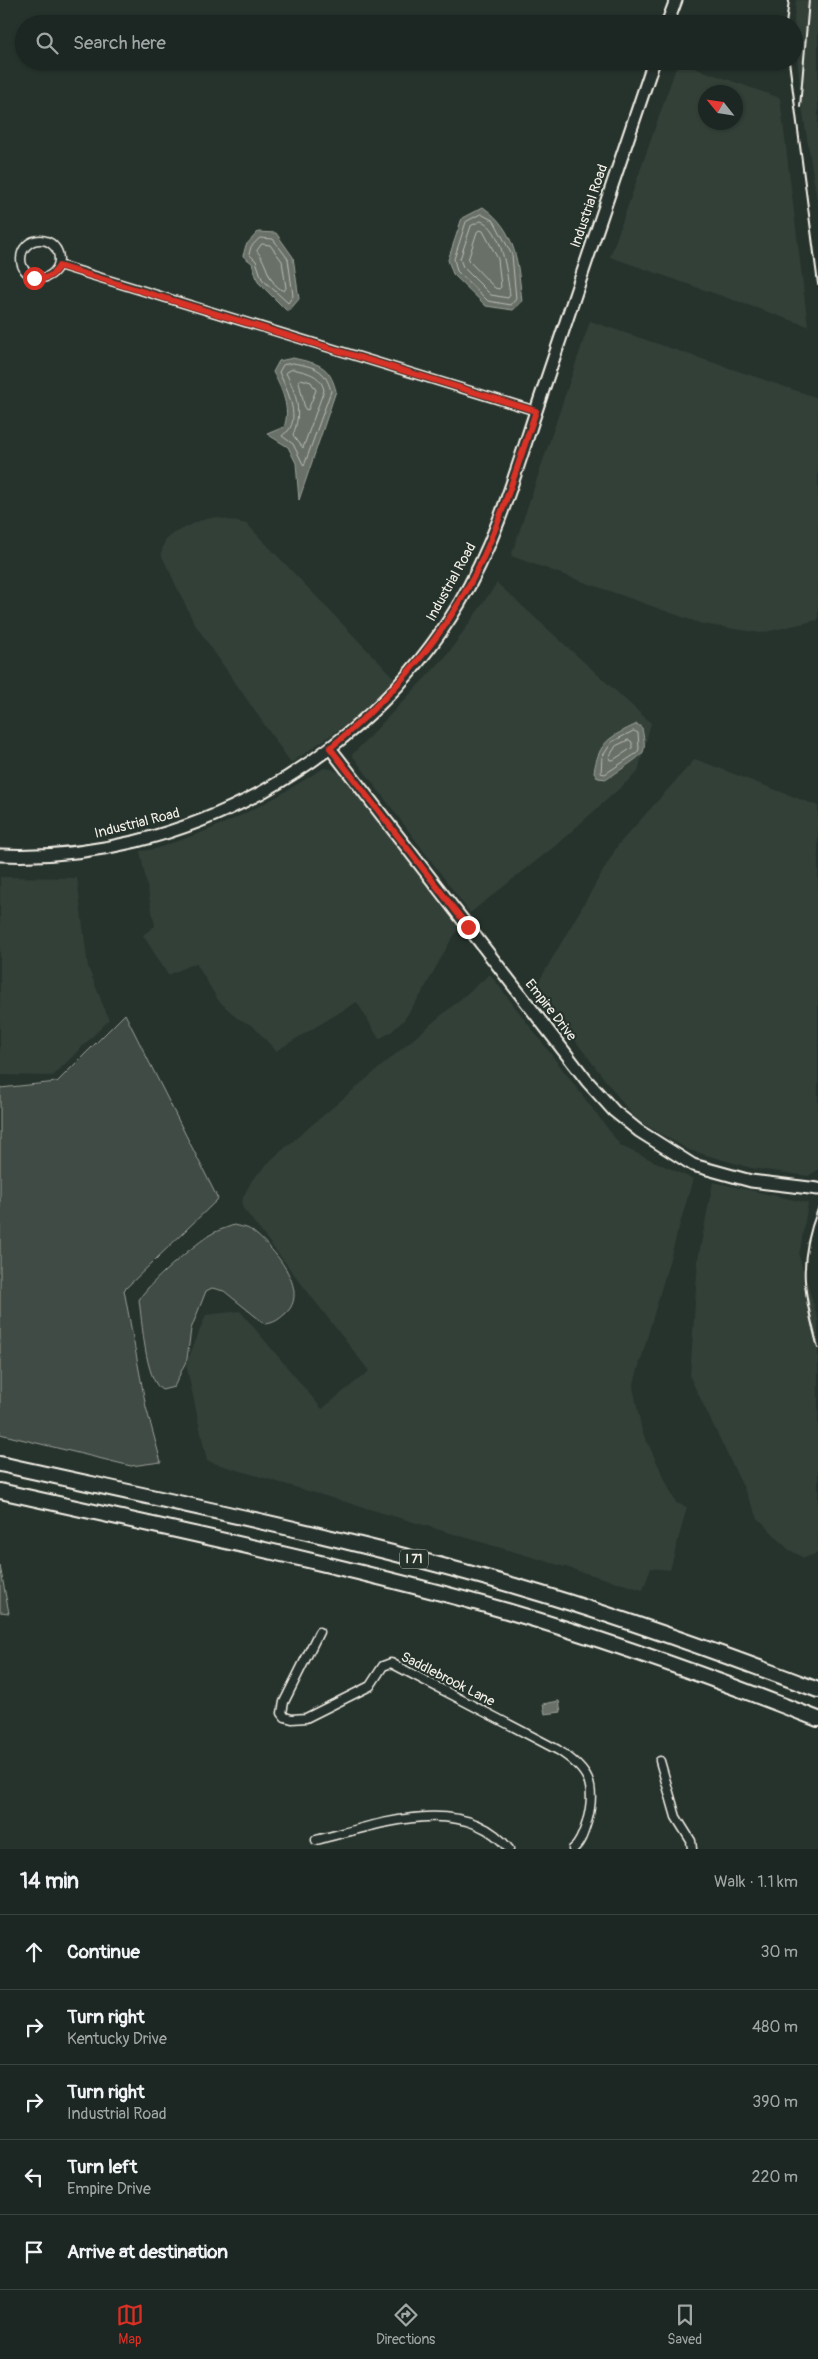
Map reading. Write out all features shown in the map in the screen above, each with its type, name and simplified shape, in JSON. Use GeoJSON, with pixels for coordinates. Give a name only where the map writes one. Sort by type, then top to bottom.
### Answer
{"type":"FeatureCollection","features":[{"type":"Feature","properties":{"kind":"highway","name":"I 71"},"geometry":{"type":"LineString","coordinates":[[0,1464],[386,1551],[515,1586],[640,1625],[818,1690]]}},
{"type":"Feature","properties":{"kind":"highway","name":"I 71"},"geometry":{"type":"LineString","coordinates":[[0,1491],[380,1577],[508,1612],[631,1650],[818,1719]]}},
{"type":"Feature","properties":{"kind":"main road"},"geometry":{"type":"LineString","coordinates":[[671,15],[676,0]]}},
{"type":"Feature","properties":{"kind":"main road","name":"Industrial Road"},"geometry":{"type":"LineString","coordinates":[[0,855],[77,852],[116,845],[190,826],[247,801],[280,782],[330,748],[396,686],[446,625],[461,601],[486,552],[536,411],[651,70]]}},
{"type":"Feature","properties":{"kind":"main road","name":"Empire Drive"},"geometry":{"type":"LineString","coordinates":[[330,748],[587,1081],[614,1111],[639,1131],[693,1165],[751,1181],[818,1189]]}},
{"type":"Feature","properties":{"kind":"street"},"geometry":{"type":"LineString","coordinates":[[33,241],[50,242],[59,252],[59,266],[48,277],[34,278],[24,269],[21,263],[23,250],[33,241]]}},
{"type":"Feature","properties":{"kind":"street"},"geometry":{"type":"LineString","coordinates":[[59,266],[536,411]]}},
{"type":"Feature","properties":{"kind":"street","name":"Saddlebrook Lane"},"geometry":{"type":"LineString","coordinates":[[320,1632],[284,1702],[282,1713],[285,1717],[292,1719],[306,1718],[370,1686],[383,1666],[390,1664],[558,1750],[576,1762],[588,1780],[591,1795],[586,1824],[578,1848]]}},
{"type":"Feature","properties":{"kind":"street"},"geometry":{"type":"LineString","coordinates":[[660,1761],[676,1817],[690,1841],[692,1849]]}},
{"type":"Feature","properties":{"kind":"street"},"geometry":{"type":"LineString","coordinates":[[316,1840],[407,1817],[434,1816],[455,1818],[478,1825],[502,1840],[509,1849]]}},
{"type":"Feature","properties":{"kind":"shaded area"},"geometry":{"type":"Polygon","coordinates":[[[796,0],[818,0],[818,206],[801,101],[798,70],[803,70],[803,15],[795,15],[796,0]]]}},
{"type":"Feature","properties":{"kind":"shaded area"},"geometry":{"type":"Polygon","coordinates":[[[675,70],[701,70],[780,98],[808,326],[610,257],[675,70]]]}},
{"type":"Feature","properties":{"kind":"shaded area"},"geometry":{"type":"Polygon","coordinates":[[[590,321],[818,398],[818,620],[761,633],[702,624],[511,556],[590,321]]]}},
{"type":"Feature","properties":{"kind":"shaded area"},"geometry":{"type":"Polygon","coordinates":[[[215,517],[247,524],[395,679],[357,717],[291,763],[194,623],[161,554],[165,540],[174,533],[199,521],[215,517]]]}},
{"type":"Feature","properties":{"kind":"shaded area"},"geometry":{"type":"Polygon","coordinates":[[[497,583],[651,723],[638,772],[554,847],[470,913],[352,755],[447,655],[497,583]]]}},
{"type":"Feature","properties":{"kind":"shaded area"},"geometry":{"type":"Polygon","coordinates":[[[695,759],[818,806],[818,1170],[808,1176],[751,1168],[689,1150],[635,1119],[535,988],[618,845],[695,759]]]}},
{"type":"Feature","properties":{"kind":"shaded area"},"geometry":{"type":"Polygon","coordinates":[[[324,768],[332,769],[343,775],[459,928],[422,993],[403,1021],[391,1032],[379,1039],[357,1002],[276,1051],[253,1026],[237,1018],[218,1000],[196,963],[168,975],[143,935],[155,926],[140,851],[155,849],[234,819],[276,797],[324,768]]]}},
{"type":"Feature","properties":{"kind":"shaded area"},"geometry":{"type":"Polygon","coordinates":[[[0,877],[77,878],[88,967],[109,1020],[53,1076],[0,1075],[0,877]]]}},
{"type":"Feature","properties":{"kind":"shaded area"},"geometry":{"type":"Polygon","coordinates":[[[490,974],[621,1146],[693,1179],[633,1387],[642,1431],[676,1503],[687,1507],[670,1570],[651,1568],[643,1590],[207,1461],[186,1364],[206,1315],[240,1311],[322,1409],[369,1371],[242,1207],[243,1197],[252,1180],[273,1158],[490,974]]]}},
{"type":"Feature","properties":{"kind":"shaded area"},"geometry":{"type":"Polygon","coordinates":[[[125,1014],[218,1199],[124,1290],[146,1407],[161,1462],[131,1466],[0,1434],[0,1088],[57,1082],[125,1014]]]}},
{"type":"Feature","properties":{"kind":"shaded area"},"geometry":{"type":"Polygon","coordinates":[[[713,1182],[808,1203],[799,1256],[818,1319],[818,1553],[804,1558],[788,1549],[758,1518],[690,1377],[698,1259],[713,1182]]]}},
{"type":"Feature","properties":{"kind":"shaded area"},"geometry":{"type":"Polygon","coordinates":[[[234,1225],[250,1230],[278,1258],[292,1282],[294,1293],[292,1304],[280,1318],[265,1324],[224,1291],[212,1288],[206,1291],[191,1329],[187,1359],[174,1387],[162,1390],[156,1384],[148,1362],[139,1300],[170,1266],[192,1248],[211,1234],[234,1225]]]}},
{"type":"Feature","properties":{"kind":"shaded area"},"geometry":{"type":"Polygon","coordinates":[[[0,1566],[9,1613],[0,1612],[0,1566]]]}},
{"type":"Feature","properties":{"kind":"water"},"geometry":{"type":"Polygon","coordinates":[[[483,207],[503,227],[514,249],[522,302],[513,310],[486,306],[453,274],[448,260],[462,218],[483,207]]]}},
{"type":"Feature","properties":{"kind":"water"},"geometry":{"type":"Polygon","coordinates":[[[258,232],[276,233],[293,257],[299,299],[288,312],[258,282],[252,263],[243,256],[246,245],[258,232]]]}},
{"type":"Feature","properties":{"kind":"water"},"geometry":{"type":"Polygon","coordinates":[[[293,358],[316,364],[326,370],[336,391],[299,500],[296,463],[288,447],[267,434],[284,427],[286,420],[286,406],[280,385],[273,372],[279,361],[293,358]]]}},
{"type":"Feature","properties":{"kind":"water"},"geometry":{"type":"Polygon","coordinates":[[[637,724],[642,728],[643,752],[607,779],[598,778],[594,772],[596,762],[599,753],[607,741],[637,724]]]}},
{"type":"Feature","properties":{"kind":"water"},"geometry":{"type":"Polygon","coordinates":[[[559,1701],[561,1712],[545,1714],[543,1704],[559,1701]]]}},
{"type":"Feature","properties":{"kind":"railway"},"geometry":{"type":"LineString","coordinates":[[787,15],[789,0]]}},
{"type":"Feature","properties":{"kind":"railway"},"geometry":{"type":"LineString","coordinates":[[800,107],[809,0]]}},
{"type":"Feature","properties":{"kind":"railway"},"geometry":{"type":"LineString","coordinates":[[790,70],[818,284]]}},
{"type":"Feature","properties":{"kind":"railway"},"geometry":{"type":"LineString","coordinates":[[818,1209],[811,1228],[805,1262],[806,1295],[818,1348]]}},
{"type":"Feature","properties":{"kind":"route"},"geometry":{"type":"LineString","coordinates":[[34,278],[48,277],[59,266],[536,411],[486,552],[461,601],[446,625],[396,686],[357,725],[330,748],[468,927]]}}]}
